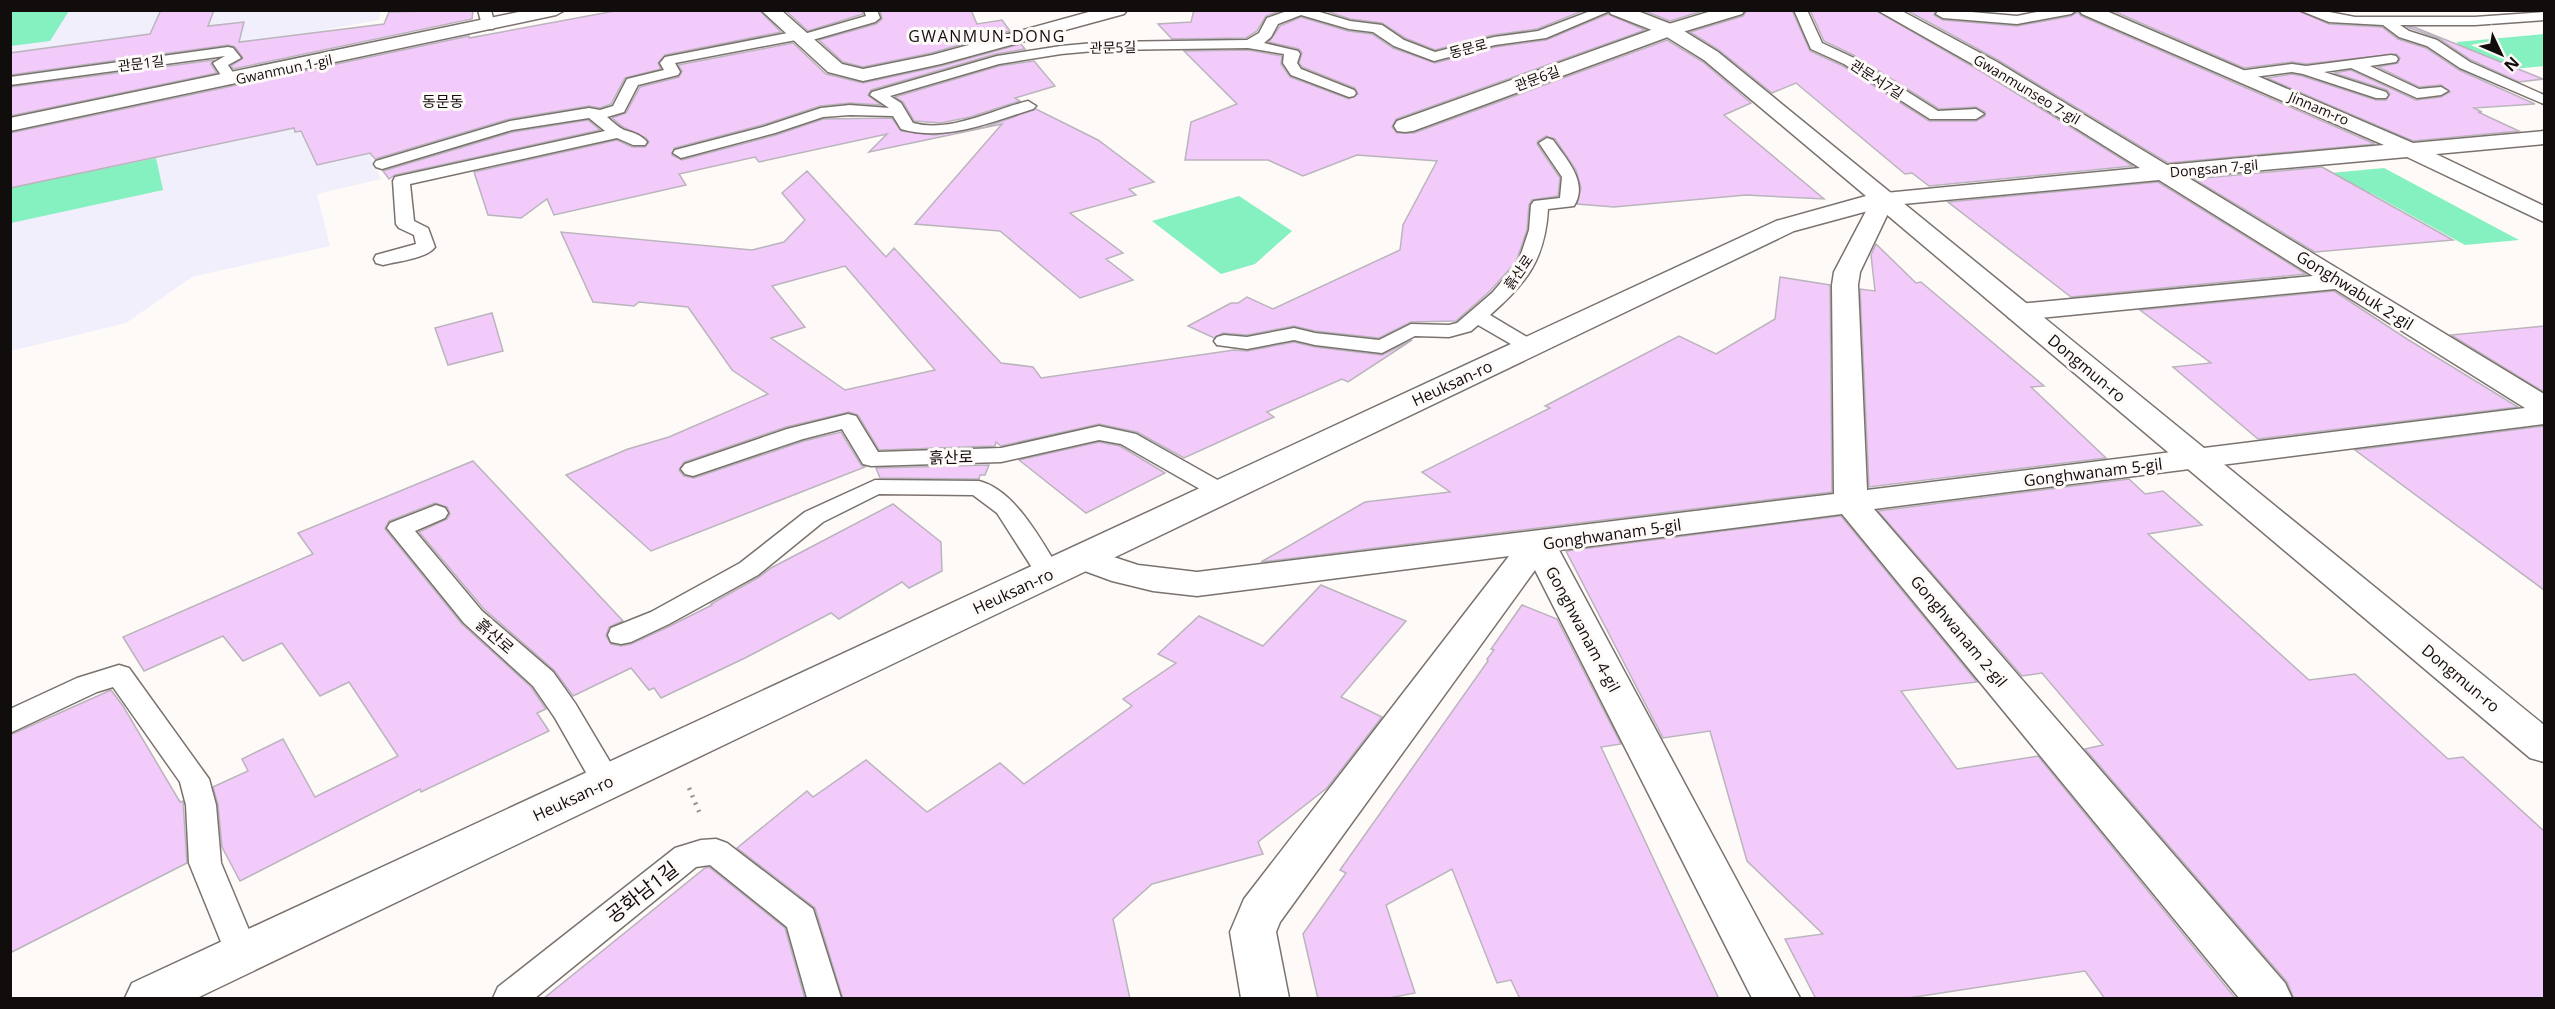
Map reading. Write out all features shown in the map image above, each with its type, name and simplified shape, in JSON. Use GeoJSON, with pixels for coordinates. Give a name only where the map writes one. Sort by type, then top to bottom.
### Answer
{"type":"FeatureCollection","features":[{"type":"Feature","properties":{"kind":"street","name":"Gwanmun 1-gil"},"geometry":{"type":"LineString","coordinates":[[10,125],[231,80],[486,18],[556,10]]}},
{"type":"Feature","properties":{"kind":"street"},"geometry":{"type":"LineString","coordinates":[[770,10],[835,68],[850,73],[869,74],[960,53],[1118,10]]}},
{"type":"Feature","properties":{"kind":"street","name":"Dongmun-ro"},"geometry":{"type":"LineString","coordinates":[[1617,10],[1669,30],[1711,56],[2544,747]]}},
{"type":"Feature","properties":{"kind":"street"},"geometry":{"type":"LineString","coordinates":[[1669,30],[1736,10]]}},
{"type":"Feature","properties":{"kind":"street","name":"Gwanmunseo 7-gil"},"geometry":{"type":"LineString","coordinates":[[1886,10],[1990,66],[2165,173]]}},
{"type":"Feature","properties":{"kind":"street","name":"Jinnam-ro"},"geometry":{"type":"LineString","coordinates":[[2088,10],[2412,149],[2544,216]]}},
{"type":"Feature","properties":{"kind":"street","name":"관문6길"},"geometry":{"type":"LineString","coordinates":[[1405,126],[1669,30]]}},
{"type":"Feature","properties":{"kind":"street","name":"Dongsan 7-gil"},"geometry":{"type":"LineString","coordinates":[[1882,199],[2544,137]]}},
{"type":"Feature","properties":{"kind":"street","name":"Gonghwabuk 2-gil"},"geometry":{"type":"LineString","coordinates":[[2165,173],[2544,407]]}},
{"type":"Feature","properties":{"kind":"street"},"geometry":{"type":"LineString","coordinates":[[1851,503],[1845,285],[1847,272],[1882,199]]}},
{"type":"Feature","properties":{"kind":"street","name":"Heuksan-ro"},"geometry":{"type":"LineString","coordinates":[[149,999],[1785,226],[1882,199]]}},
{"type":"Feature","properties":{"kind":"street"},"geometry":{"type":"LineString","coordinates":[[2019,312],[2341,281]]}},
{"type":"Feature","properties":{"kind":"street","name":"Gonghwanam 5-gil"},"geometry":{"type":"LineString","coordinates":[[1265,999],[1253,944],[1254,923],[1538,542],[2544,415]]}},
{"type":"Feature","properties":{"kind":"street","name":"Gonghwanam 2-gil"},"geometry":{"type":"LineString","coordinates":[[1851,503],[2268,999]]}},
{"type":"Feature","properties":{"kind":"street"},"geometry":{"type":"LineString","coordinates":[[1083,558],[1145,578],[1197,584],[1538,542]]}},
{"type":"Feature","properties":{"kind":"street","name":"Gonghwanam 4-gil"},"geometry":{"type":"LineString","coordinates":[[1538,542],[1776,999]]}},
{"type":"Feature","properties":{"kind":"lane"},"geometry":{"type":"LineString","coordinates":[[382,164],[510,126],[589,113],[599,114],[619,109],[633,82],[673,72],[668,63],[671,59],[800,37],[873,18],[870,10]]}},
{"type":"Feature","properties":{"kind":"lane","name":"동문로"},"geometry":{"type":"LineString","coordinates":[[1301,11],[1349,25],[1377,28],[1399,43],[1434,57],[1494,41],[1541,35],[1606,10]]}},
{"type":"Feature","properties":{"kind":"lane","name":"관문서7길"},"geometry":{"type":"LineString","coordinates":[[1800,10],[1816,46],[1850,61],[1935,116],[1976,114]]}},
{"type":"Feature","properties":{"kind":"lane"},"geometry":{"type":"LineString","coordinates":[[1943,14],[2012,21],[2071,10]]}},
{"type":"Feature","properties":{"kind":"lane"},"geometry":{"type":"LineString","coordinates":[[2305,10],[2336,19],[2385,21],[2475,21],[2544,16]]}},
{"type":"Feature","properties":{"kind":"lane"},"geometry":{"type":"LineString","coordinates":[[2407,10],[2432,21]]}},
{"type":"Feature","properties":{"kind":"lane"},"geometry":{"type":"LineString","coordinates":[[2455,10],[2475,21]]}},
{"type":"Feature","properties":{"kind":"lane"},"geometry":{"type":"LineString","coordinates":[[1248,44],[1265,37],[1272,21],[1301,11]]}},
{"type":"Feature","properties":{"kind":"lane"},"geometry":{"type":"LineString","coordinates":[[2527,18],[2544,23]]}},
{"type":"Feature","properties":{"kind":"lane"},"geometry":{"type":"LineString","coordinates":[[2385,21],[2404,34],[2432,43],[2464,65],[2544,100]]}},
{"type":"Feature","properties":{"kind":"lane","name":"관문5길"},"geometry":{"type":"LineString","coordinates":[[897,111],[896,106],[877,95],[1005,58],[1105,46],[1248,44],[1288,51],[1293,54],[1290,63],[1296,72],[1348,93]]}},
{"type":"Feature","properties":{"kind":"lane","name":"관문1길"},"geometry":{"type":"LineString","coordinates":[[10,81],[228,51],[234,58],[220,63],[231,80]]}},
{"type":"Feature","properties":{"kind":"lane"},"geometry":{"type":"LineString","coordinates":[[2306,70],[2391,59]]}},
{"type":"Feature","properties":{"kind":"lane"},"geometry":{"type":"LineString","coordinates":[[2353,63],[2417,94],[2441,91]]}},
{"type":"Feature","properties":{"kind":"lane"},"geometry":{"type":"LineString","coordinates":[[2239,75],[2292,68],[2306,70],[2381,95]]}},
{"type":"Feature","properties":{"kind":"lane"},"geometry":{"type":"LineString","coordinates":[[681,153],[769,130],[821,113],[850,110],[887,113],[897,111],[907,126],[913,129],[930,130],[1028,106]]}},
{"type":"Feature","properties":{"kind":"lane"},"geometry":{"type":"LineString","coordinates":[[599,114],[597,116],[618,133],[630,136],[639,142]]}},
{"type":"Feature","properties":{"kind":"lane"},"geometry":{"type":"LineString","coordinates":[[383,259],[416,252],[426,247],[422,232],[405,224],[400,183],[403,180],[618,133]]}},
{"type":"Feature","properties":{"kind":"lane","name":"흙산로"},"geometry":{"type":"LineString","coordinates":[[1224,341],[1247,343],[1294,334],[1315,339],[1382,347],[1411,330],[1457,330],[1479,317],[1509,286],[1531,255],[1538,230],[1540,205],[1568,202],[1570,177],[1546,143]]}},
{"type":"Feature","properties":{"kind":"lane"},"geometry":{"type":"LineString","coordinates":[[1479,317],[1530,347]]}},
{"type":"Feature","properties":{"kind":"lane","name":"흙산로"},"geometry":{"type":"LineString","coordinates":[[693,469],[795,434],[848,421],[871,459],[1001,455],[1086,435],[1113,435],[1128,439],[1222,492]]}},
{"type":"Feature","properties":{"kind":"lane","name":"흙산로"},"geometry":{"type":"LineString","coordinates":[[621,635],[660,618],[749,569],[814,518],[875,487],[979,488],[1006,508],[1049,574]]}},
{"type":"Feature","properties":{"kind":"lane","name":"흙산로"},"geometry":{"type":"LineString","coordinates":[[436,513],[399,528],[420,550],[444,586],[486,630],[535,671],[549,687],[607,782]]}},
{"type":"Feature","properties":{"kind":"lane"},"geometry":{"type":"LineString","coordinates":[[10,722],[87,685],[119,675],[194,779],[201,805],[206,863],[242,954]]}},
{"type":"Feature","properties":{"kind":"lane","name":"공화남1길"},"geometry":{"type":"LineString","coordinates":[[510,999],[686,857],[716,852],[801,919],[824,999]]}},
{"type":"Feature","properties":{"kind":"shaded area"},"geometry":{"type":"Polygon","coordinates":[[[11,11],[381,11],[379,20],[237,46],[11,80],[11,11]]]}},
{"type":"Feature","properties":{"kind":"shaded area"},"geometry":{"type":"Polygon","coordinates":[[[394,51],[413,69],[496,119],[445,140],[371,157],[381,179],[317,194],[330,246],[192,277],[126,323],[11,351],[10,132],[394,51]]]}},
{"type":"Feature","properties":{"kind":"green space"},"geometry":{"type":"Polygon","coordinates":[[[10,11],[69,11],[50,41],[11,46],[10,11]]]}},
{"type":"Feature","properties":{"kind":"green space"},"geometry":{"type":"Polygon","coordinates":[[[2544,34],[2544,66],[2502,70],[2458,52],[2457,42],[2544,34]]]}},
{"type":"Feature","properties":{"kind":"green space"},"geometry":{"type":"Polygon","coordinates":[[[156,158],[163,190],[11,223],[11,188],[156,158]]]}},
{"type":"Feature","properties":{"kind":"green space"},"geometry":{"type":"Polygon","coordinates":[[[2384,168],[2519,240],[2465,245],[2371,193],[2356,194],[2320,174],[2384,168]]]}},
{"type":"Feature","properties":{"kind":"green space"},"geometry":{"type":"Polygon","coordinates":[[[1239,196],[1292,231],[1255,264],[1221,274],[1152,221],[1239,196]]]}},
{"type":"Feature","properties":{"kind":"building"},"geometry":{"type":"Polygon","coordinates":[[[161,10],[214,10],[208,26],[244,22],[239,42],[384,24],[389,12],[473,10],[472,19],[233,69],[231,66],[243,58],[235,47],[228,45],[10,75],[10,53],[150,34],[161,10]]]}},
{"type":"Feature","properties":{"kind":"building"},"geometry":{"type":"Polygon","coordinates":[[[620,10],[759,10],[781,32],[665,55],[658,63],[661,69],[625,78],[611,104],[600,108],[589,106],[509,119],[375,159],[370,153],[317,165],[301,131],[295,132],[294,128],[10,188],[10,133],[469,36],[469,38],[620,10]]]}},
{"type":"Feature","properties":{"kind":"building"},"geometry":{"type":"Polygon","coordinates":[[[785,10],[862,10],[863,14],[808,31],[785,10]]]}},
{"type":"Feature","properties":{"kind":"building"},"geometry":{"type":"Polygon","coordinates":[[[880,10],[971,10],[977,24],[1002,20],[1010,31],[931,53],[863,67],[843,62],[819,40],[876,24],[882,19],[880,10]]]}},
{"type":"Feature","properties":{"kind":"building"},"geometry":{"type":"Polygon","coordinates":[[[1194,10],[1282,10],[1266,16],[1257,31],[1246,38],[1172,39],[1158,24],[1191,22],[1194,10]]]}},
{"type":"Feature","properties":{"kind":"building"},"geometry":{"type":"Polygon","coordinates":[[[1323,10],[1585,10],[1537,29],[1493,35],[1435,50],[1405,38],[1382,23],[1350,19],[1323,10]]]}},
{"type":"Feature","properties":{"kind":"building"},"geometry":{"type":"Polygon","coordinates":[[[1642,10],[1706,10],[1670,21],[1642,10]]]}},
{"type":"Feature","properties":{"kind":"building"},"geometry":{"type":"Polygon","coordinates":[[[1747,10],[1792,10],[1810,51],[1843,66],[1929,121],[1976,121],[1985,116],[1985,112],[1976,107],[1939,109],[1855,56],[1824,41],[1810,10],[1875,10],[1982,72],[2133,166],[1929,186],[1912,173],[1905,174],[1796,83],[1772,93],[1719,50],[1690,32],[1743,16],[1747,10]]]}},
{"type":"Feature","properties":{"kind":"building"},"geometry":{"type":"Polygon","coordinates":[[[1906,10],[1936,10],[1934,15],[1943,20],[2017,26],[2071,16],[2078,12],[2081,16],[2375,144],[2168,163],[1998,60],[1906,10]]]}},
{"type":"Feature","properties":{"kind":"building"},"geometry":{"type":"Polygon","coordinates":[[[2111,10],[2297,10],[2329,24],[2382,27],[2398,39],[2426,48],[2459,70],[2535,104],[2474,108],[2519,131],[2413,141],[2267,78],[2292,74],[2376,100],[2386,100],[2390,94],[2387,90],[2334,73],[2351,70],[2416,100],[2441,97],[2450,92],[2441,85],[2419,87],[2378,67],[2398,63],[2400,58],[2396,54],[2244,68],[2111,10]]]}},
{"type":"Feature","properties":{"kind":"building"},"geometry":{"type":"Polygon","coordinates":[[[1608,14],[1645,30],[1396,119],[1392,127],[1397,133],[1414,133],[1667,40],[1703,62],[1751,103],[1724,115],[1824,199],[1746,195],[1614,207],[1577,204],[1581,188],[1576,170],[1555,139],[1546,136],[1537,144],[1560,178],[1558,196],[1532,200],[1529,205],[1527,230],[1516,262],[1490,291],[1456,321],[1411,322],[1379,338],[1315,331],[1294,326],[1247,335],[1223,333],[1214,338],[1188,326],[1247,297],[1273,309],[1400,250],[1403,225],[1437,161],[1357,155],[1303,176],[1268,160],[1185,160],[1191,122],[1237,104],[1184,51],[1248,50],[1282,56],[1281,64],[1290,77],[1349,99],[1358,94],[1355,88],[1302,67],[1299,63],[1302,53],[1299,49],[1269,42],[1280,26],[1301,17],[1348,31],[1372,34],[1393,48],[1435,63],[1495,47],[1546,40],[1608,14]]]}},
{"type":"Feature","properties":{"kind":"building"},"geometry":{"type":"Polygon","coordinates":[[[2407,27],[2414,27],[2543,79],[2519,82],[2471,60],[2438,38],[2407,27]]]}},
{"type":"Feature","properties":{"kind":"building"},"geometry":{"type":"Polygon","coordinates":[[[793,43],[826,74],[863,83],[941,66],[1021,44],[1025,49],[996,54],[871,90],[868,95],[881,105],[850,103],[820,106],[762,125],[674,148],[672,155],[682,160],[776,135],[823,119],[892,118],[901,131],[935,135],[985,127],[1036,109],[1098,140],[1154,182],[1129,189],[1136,195],[1070,213],[1123,253],[1106,259],[1133,280],[1080,298],[1000,231],[915,224],[1002,124],[869,152],[887,134],[759,162],[755,157],[679,174],[686,185],[554,215],[547,199],[521,218],[488,215],[474,172],[617,140],[632,147],[645,147],[649,142],[646,138],[623,127],[612,118],[626,113],[640,87],[679,77],[682,71],[678,65],[793,43]]]}},
{"type":"Feature","properties":{"kind":"building"},"geometry":{"type":"Polygon","coordinates":[[[214,60],[211,64],[217,73],[10,116],[10,87],[214,60]]]}},
{"type":"Feature","properties":{"kind":"building"},"geometry":{"type":"Polygon","coordinates":[[[1034,61],[1055,86],[1015,98],[1020,101],[970,117],[941,123],[914,121],[903,102],[895,97],[999,66],[1034,61]]]}},
{"type":"Feature","properties":{"kind":"building"},"geometry":{"type":"Polygon","coordinates":[[[588,120],[600,130],[395,175],[389,179],[383,171],[513,132],[588,120]]]}},
{"type":"Feature","properties":{"kind":"building"},"geometry":{"type":"Polygon","coordinates":[[[2322,167],[2453,240],[2315,252],[2194,179],[2322,167]]]}},
{"type":"Feature","properties":{"kind":"building"},"geometry":{"type":"Polygon","coordinates":[[[807,171],[886,257],[894,248],[1001,363],[1033,367],[1041,378],[1234,350],[1247,351],[1294,342],[1315,347],[1382,355],[1412,340],[1348,382],[1342,379],[1267,412],[1274,417],[1184,458],[1137,432],[1099,424],[1001,446],[996,442],[995,446],[879,450],[858,415],[849,412],[786,427],[684,462],[679,470],[684,476],[694,478],[804,441],[841,432],[861,465],[865,467],[651,551],[566,475],[628,449],[669,437],[768,394],[732,370],[688,307],[639,302],[634,306],[593,302],[561,232],[752,250],[784,242],[805,220],[782,193],[807,171]],[[845,266],[772,286],[805,327],[771,338],[845,390],[935,370],[845,266]]]}},
{"type":"Feature","properties":{"kind":"building"},"geometry":{"type":"Polygon","coordinates":[[[2158,182],[2306,274],[2071,297],[1948,202],[2158,182]]]}},
{"type":"Feature","properties":{"kind":"building"},"geometry":{"type":"Polygon","coordinates":[[[1876,244],[1916,283],[1921,282],[2044,386],[2031,387],[2106,458],[1869,487],[1860,289],[1875,291],[1871,255],[1876,244]]]}},
{"type":"Feature","properties":{"kind":"building"},"geometry":{"type":"Polygon","coordinates":[[[1780,277],[1830,285],[1832,492],[1261,562],[1365,502],[1450,492],[1422,472],[1550,408],[1545,406],[1679,336],[1716,354],[1775,319],[1780,277]]]}},
{"type":"Feature","properties":{"kind":"building"},"geometry":{"type":"Polygon","coordinates":[[[2334,291],[2518,407],[2258,439],[2173,367],[2211,363],[2140,310],[2334,291]]]}},
{"type":"Feature","properties":{"kind":"building"},"geometry":{"type":"Polygon","coordinates":[[[492,313],[503,351],[448,365],[435,328],[492,313]]]}},
{"type":"Feature","properties":{"kind":"building"},"geometry":{"type":"Polygon","coordinates":[[[2544,326],[2544,392],[2451,335],[2544,326]]]}},
{"type":"Feature","properties":{"kind":"building"},"geometry":{"type":"Polygon","coordinates":[[[2544,426],[2544,590],[2355,450],[2544,426]]]}},
{"type":"Feature","properties":{"kind":"building"},"geometry":{"type":"Polygon","coordinates":[[[1099,442],[1120,446],[1165,473],[1086,513],[1019,460],[1099,442]]]}},
{"type":"Feature","properties":{"kind":"building"},"geometry":{"type":"Polygon","coordinates":[[[473,461],[623,621],[609,627],[606,636],[611,644],[621,646],[631,644],[670,626],[712,605],[771,568],[893,504],[941,542],[942,571],[909,588],[902,582],[839,619],[831,613],[661,698],[654,688],[649,690],[631,668],[573,696],[554,670],[484,609],[419,532],[447,519],[450,514],[447,507],[435,503],[389,521],[385,529],[462,624],[531,687],[546,709],[537,713],[549,731],[421,792],[420,789],[240,881],[222,847],[218,805],[213,787],[248,771],[242,759],[283,739],[315,797],[398,756],[349,682],[320,696],[282,643],[243,661],[223,636],[144,671],[123,637],[313,554],[298,533],[473,461]]]}},
{"type":"Feature","properties":{"kind":"building"},"geometry":{"type":"Polygon","coordinates":[[[989,465],[985,475],[980,475],[979,479],[880,478],[876,468],[989,465]]]}},
{"type":"Feature","properties":{"kind":"building"},"geometry":{"type":"Polygon","coordinates":[[[2129,479],[2145,494],[2163,491],[2202,525],[2148,534],[2309,680],[2355,674],[2448,759],[2463,757],[2544,831],[2544,999],[2294,999],[2287,982],[2085,749],[2103,745],[2042,673],[2022,676],[1878,511],[2129,479]]]}},
{"type":"Feature","properties":{"kind":"building"},"geometry":{"type":"Polygon","coordinates":[[[1841,516],[1977,682],[1901,691],[1957,769],[2038,756],[2236,999],[2105,999],[2085,971],[1902,999],[1816,999],[1785,939],[1823,934],[1747,861],[1710,731],[1663,738],[1566,551],[1841,516]]]}},
{"type":"Feature","properties":{"kind":"building"},"geometry":{"type":"Polygon","coordinates":[[[1321,585],[1406,621],[1341,697],[1382,717],[1327,788],[1258,842],[1263,854],[1152,884],[1113,919],[1130,999],[843,999],[815,908],[737,848],[807,791],[813,797],[866,760],[927,812],[1000,763],[1024,784],[1132,706],[1123,699],[1176,663],[1158,654],[1199,616],[1263,646],[1321,585]]]}},
{"type":"Feature","properties":{"kind":"building"},"geometry":{"type":"Polygon","coordinates":[[[1522,605],[1557,619],[1621,744],[1601,747],[1719,999],[1520,999],[1511,980],[1497,983],[1452,869],[1386,905],[1415,993],[1384,999],[1318,999],[1303,934],[1346,873],[1340,870],[1488,661],[1487,659],[1494,650],[1491,649],[1522,605]]]}},
{"type":"Feature","properties":{"kind":"building"},"geometry":{"type":"Polygon","coordinates":[[[111,690],[123,706],[180,802],[183,801],[187,863],[10,953],[10,735],[111,690]]]}},
{"type":"Feature","properties":{"kind":"building"},"geometry":{"type":"Polygon","coordinates":[[[709,867],[785,928],[805,999],[543,999],[705,868],[709,867]]]}},
{"type":"Feature","properties":{"kind":"district","name":"GWANMUN-DONG"},"geometry":{"type":"Point","coordinates":[987,36]}},
{"type":"Feature","properties":{"kind":"district","name":"동문동"},"geometry":{"type":"Point","coordinates":[443,101]}}]}
